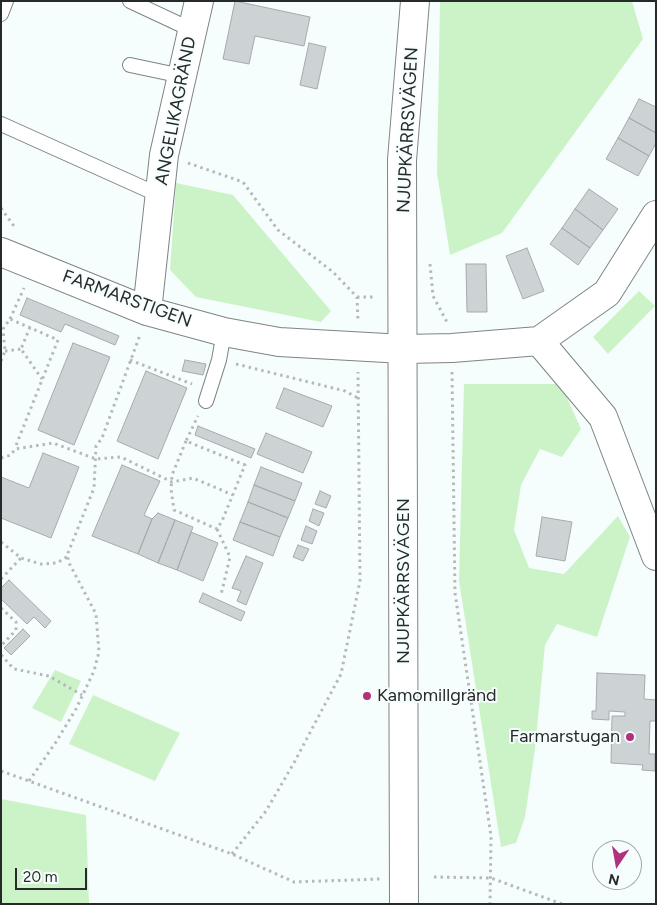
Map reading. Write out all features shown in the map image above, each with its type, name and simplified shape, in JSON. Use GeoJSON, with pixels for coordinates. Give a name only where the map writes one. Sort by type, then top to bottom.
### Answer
{"type":"FeatureCollection","features":[{"type":"Feature","properties":{"kind":"street","name":"ANGELIKAGRÄND"},"geometry":{"type":"LineString","coordinates":[[144,322],[164,154],[198,1]]}},
{"type":"Feature","properties":{"kind":"street","name":"NJUPKÄRRSVÄGEN"},"geometry":{"type":"LineString","coordinates":[[404,904],[402,160],[415,1]]}},
{"type":"Feature","properties":{"kind":"street"},"geometry":{"type":"LineString","coordinates":[[404,349],[452,348],[539,341],[607,293],[656,214]]}},
{"type":"Feature","properties":{"kind":"street","name":"FARMARSTIGEN"},"geometry":{"type":"LineString","coordinates":[[1,252],[144,322],[224,332],[279,342],[404,349]]}},
{"type":"Feature","properties":{"kind":"street"},"geometry":{"type":"LineString","coordinates":[[539,341],[604,417],[656,556]]}},
{"type":"Feature","properties":{"kind":"lane"},"geometry":{"type":"LineString","coordinates":[[1,14],[6,1]]}},
{"type":"Feature","properties":{"kind":"lane"},"geometry":{"type":"LineString","coordinates":[[130,1],[192,30]]}},
{"type":"Feature","properties":{"kind":"lane"},"geometry":{"type":"LineString","coordinates":[[130,65],[182,76]]}},
{"type":"Feature","properties":{"kind":"lane"},"geometry":{"type":"LineString","coordinates":[[1,124],[159,195]]}},
{"type":"Feature","properties":{"kind":"lane"},"geometry":{"type":"LineString","coordinates":[[206,401],[219,360],[224,332]]}},
{"type":"Feature","properties":{"kind":"path"},"geometry":{"type":"LineString","coordinates":[[164,154],[243,182],[278,230],[334,272],[357,297],[360,581],[341,674],[266,811],[232,854]]}},
{"type":"Feature","properties":{"kind":"path"},"geometry":{"type":"LineString","coordinates":[[430,259],[433,296],[451,330],[455,593],[491,836],[490,904]]}},
{"type":"Feature","properties":{"kind":"path"},"geometry":{"type":"LineString","coordinates":[[1,361],[5,350],[3,329],[24,288]]}},
{"type":"Feature","properties":{"kind":"path"},"geometry":{"type":"LineString","coordinates":[[1,458],[11,455],[15,449],[58,340],[10,318]]}},
{"type":"Feature","properties":{"kind":"path"},"geometry":{"type":"LineString","coordinates":[[29,781],[56,742],[82,695],[97,662],[99,633],[96,614],[68,561],[68,556],[94,488],[96,446],[102,438],[144,322]]}},
{"type":"Feature","properties":{"kind":"path"},"geometry":{"type":"LineString","coordinates":[[21,349],[30,327]]}},
{"type":"Feature","properties":{"kind":"path"},"geometry":{"type":"LineString","coordinates":[[5,350],[21,349]]}},
{"type":"Feature","properties":{"kind":"path"},"geometry":{"type":"LineString","coordinates":[[21,349],[42,379]]}},
{"type":"Feature","properties":{"kind":"path"},"geometry":{"type":"LineString","coordinates":[[130,360],[201,388],[206,401],[172,475],[174,510],[216,529],[230,557],[221,595]]}},
{"type":"Feature","properties":{"kind":"path"},"geometry":{"type":"LineString","coordinates":[[186,441],[245,465],[222,522],[216,529]]}},
{"type":"Feature","properties":{"kind":"path"},"geometry":{"type":"LineString","coordinates":[[15,449],[53,443],[96,459],[120,458],[172,482],[193,478],[232,495]]}},
{"type":"Feature","properties":{"kind":"path"},"geometry":{"type":"LineString","coordinates":[[1,542],[21,558],[41,564],[57,563],[68,556]]}},
{"type":"Feature","properties":{"kind":"path"},"geometry":{"type":"LineString","coordinates":[[1,579],[21,558]]}},
{"type":"Feature","properties":{"kind":"path"},"geometry":{"type":"LineString","coordinates":[[1,608],[16,622],[16,630],[1,646]]}},
{"type":"Feature","properties":{"kind":"path"},"geometry":{"type":"LineString","coordinates":[[1,655],[14,669],[49,676],[82,695]]}},
{"type":"Feature","properties":{"kind":"path"},"geometry":{"type":"LineString","coordinates":[[1,771],[232,854],[294,882],[388,878]]}},
{"type":"Feature","properties":{"kind":"path"},"geometry":{"type":"LineString","coordinates":[[434,877],[491,878],[562,904]]}},
{"type":"Feature","properties":{"kind":"green space"},"geometry":{"type":"Polygon","coordinates":[[[440,1],[632,1],[643,39],[502,233],[450,255],[437,173],[440,1]]]}},
{"type":"Feature","properties":{"kind":"green space"},"geometry":{"type":"Polygon","coordinates":[[[176,183],[233,195],[331,311],[321,322],[196,297],[170,270],[176,183]]]}},
{"type":"Feature","properties":{"kind":"green space"},"geometry":{"type":"Polygon","coordinates":[[[639,291],[655,306],[608,354],[593,337],[639,291]]]}},
{"type":"Feature","properties":{"kind":"green space"},"geometry":{"type":"Polygon","coordinates":[[[464,384],[561,384],[581,429],[562,457],[540,449],[521,485],[514,530],[529,568],[564,574],[618,516],[630,537],[597,637],[557,624],[545,645],[535,749],[525,817],[516,843],[501,847],[459,581],[464,384]]]}},
{"type":"Feature","properties":{"kind":"green space"},"geometry":{"type":"Polygon","coordinates":[[[55,670],[81,681],[61,722],[32,708],[55,670]]]}},
{"type":"Feature","properties":{"kind":"green space"},"geometry":{"type":"Polygon","coordinates":[[[93,695],[180,733],[155,781],[69,744],[93,695]]]}},
{"type":"Feature","properties":{"kind":"green space"},"geometry":{"type":"Polygon","coordinates":[[[1,799],[86,815],[89,904],[1,904],[1,799]]]}},
{"type":"Feature","properties":{"kind":"building"},"geometry":{"type":"Polygon","coordinates":[[[235,1],[310,17],[304,46],[255,36],[249,64],[223,59],[235,1]]]}},
{"type":"Feature","properties":{"kind":"building"},"geometry":{"type":"Polygon","coordinates":[[[309,43],[326,47],[317,89],[300,85],[309,43]]]}},
{"type":"Feature","properties":{"kind":"building"},"geometry":{"type":"Polygon","coordinates":[[[639,99],[656,107],[656,133],[629,118],[639,99]]]}},
{"type":"Feature","properties":{"kind":"building"},"geometry":{"type":"Polygon","coordinates":[[[629,118],[656,133],[656,143],[649,156],[618,138],[629,118]]]}},
{"type":"Feature","properties":{"kind":"building"},"geometry":{"type":"Polygon","coordinates":[[[618,138],[649,156],[638,176],[606,159],[618,138]]]}},
{"type":"Feature","properties":{"kind":"building"},"geometry":{"type":"Polygon","coordinates":[[[589,189],[618,209],[603,230],[575,209],[589,189]]]}},
{"type":"Feature","properties":{"kind":"building"},"geometry":{"type":"Polygon","coordinates":[[[575,209],[603,230],[590,248],[562,228],[575,209]]]}},
{"type":"Feature","properties":{"kind":"building"},"geometry":{"type":"Polygon","coordinates":[[[562,228],[590,248],[578,265],[550,244],[562,228]]]}},
{"type":"Feature","properties":{"kind":"building"},"geometry":{"type":"Polygon","coordinates":[[[527,248],[544,291],[523,299],[506,256],[527,248]]]}},
{"type":"Feature","properties":{"kind":"building"},"geometry":{"type":"Polygon","coordinates":[[[466,264],[486,264],[487,312],[467,312],[466,264]]]}},
{"type":"Feature","properties":{"kind":"building"},"geometry":{"type":"Polygon","coordinates":[[[27,298],[119,336],[115,345],[65,324],[61,332],[20,315],[27,298]]]}},
{"type":"Feature","properties":{"kind":"building"},"geometry":{"type":"Polygon","coordinates":[[[73,343],[110,357],[74,445],[38,430],[73,343]]]}},
{"type":"Feature","properties":{"kind":"building"},"geometry":{"type":"Polygon","coordinates":[[[185,360],[206,364],[203,375],[182,371],[185,360]]]}},
{"type":"Feature","properties":{"kind":"building"},"geometry":{"type":"Polygon","coordinates":[[[146,371],[187,388],[158,459],[117,441],[146,371]]]}},
{"type":"Feature","properties":{"kind":"building"},"geometry":{"type":"Polygon","coordinates":[[[284,388],[332,406],[323,427],[276,408],[284,388]]]}},
{"type":"Feature","properties":{"kind":"building"},"geometry":{"type":"Polygon","coordinates":[[[198,426],[255,449],[251,458],[195,435],[198,426]]]}},
{"type":"Feature","properties":{"kind":"building"},"geometry":{"type":"Polygon","coordinates":[[[266,433],[312,452],[303,473],[257,454],[266,433]]]}},
{"type":"Feature","properties":{"kind":"building"},"geometry":{"type":"Polygon","coordinates":[[[43,453],[79,467],[51,538],[1,518],[1,477],[29,488],[43,453]]]}},
{"type":"Feature","properties":{"kind":"building"},"geometry":{"type":"Polygon","coordinates":[[[122,465],[160,481],[144,515],[152,519],[138,554],[92,536],[122,465]]]}},
{"type":"Feature","properties":{"kind":"building"},"geometry":{"type":"Polygon","coordinates":[[[261,467],[302,483],[295,501],[254,485],[261,467]]]}},
{"type":"Feature","properties":{"kind":"building"},"geometry":{"type":"Polygon","coordinates":[[[254,485],[295,501],[288,518],[248,502],[254,485]]]}},
{"type":"Feature","properties":{"kind":"building"},"geometry":{"type":"Polygon","coordinates":[[[320,491],[331,496],[326,508],[315,504],[320,491]]]}},
{"type":"Feature","properties":{"kind":"building"},"geometry":{"type":"Polygon","coordinates":[[[248,502],[288,518],[280,537],[240,522],[248,502]]]}},
{"type":"Feature","properties":{"kind":"building"},"geometry":{"type":"Polygon","coordinates":[[[313,509],[324,513],[319,526],[309,521],[313,509]]]}},
{"type":"Feature","properties":{"kind":"building"},"geometry":{"type":"Polygon","coordinates":[[[158,513],[175,520],[158,563],[138,554],[152,519],[158,513]]]}},
{"type":"Feature","properties":{"kind":"building"},"geometry":{"type":"Polygon","coordinates":[[[542,517],[572,522],[565,561],[536,556],[542,517]]]}},
{"type":"Feature","properties":{"kind":"building"},"geometry":{"type":"Polygon","coordinates":[[[175,520],[193,527],[177,570],[158,563],[175,520]]]}},
{"type":"Feature","properties":{"kind":"building"},"geometry":{"type":"Polygon","coordinates":[[[240,522],[280,537],[273,556],[233,540],[240,522]]]}},
{"type":"Feature","properties":{"kind":"building"},"geometry":{"type":"Polygon","coordinates":[[[306,526],[317,531],[312,544],[301,540],[306,526]]]}},
{"type":"Feature","properties":{"kind":"building"},"geometry":{"type":"Polygon","coordinates":[[[191,532],[218,543],[203,581],[177,570],[191,532]]]}},
{"type":"Feature","properties":{"kind":"building"},"geometry":{"type":"Polygon","coordinates":[[[298,545],[309,549],[303,561],[293,557],[298,545]]]}},
{"type":"Feature","properties":{"kind":"building"},"geometry":{"type":"Polygon","coordinates":[[[246,556],[263,563],[246,605],[237,601],[241,591],[232,588],[246,556]]]}},
{"type":"Feature","properties":{"kind":"building"},"geometry":{"type":"Polygon","coordinates":[[[9,580],[51,621],[45,628],[34,617],[27,624],[1,599],[1,588],[9,580]]]}},
{"type":"Feature","properties":{"kind":"building"},"geometry":{"type":"Polygon","coordinates":[[[203,593],[245,612],[241,621],[199,602],[203,593]]]}},
{"type":"Feature","properties":{"kind":"building"},"geometry":{"type":"Polygon","coordinates":[[[23,629],[30,636],[11,655],[4,648],[23,629]]]}},
{"type":"Feature","properties":{"kind":"building","name":"Farmarstugan"},"geometry":{"type":"Polygon","coordinates":[[[597,673],[645,675],[644,699],[656,700],[656,721],[650,721],[649,754],[655,754],[655,771],[642,770],[643,765],[611,763],[612,716],[625,716],[625,712],[609,711],[609,720],[592,719],[592,711],[596,711],[597,673]]]}},
{"type":"Feature","properties":{"kind":"place","name":"Kamomillgränd"},"geometry":{"type":"Point","coordinates":[367,696]}},
{"type":"Feature","properties":{"kind":"place","name":"Farmarstugan"},"geometry":{"type":"Point","coordinates":[630,737]}}]}
